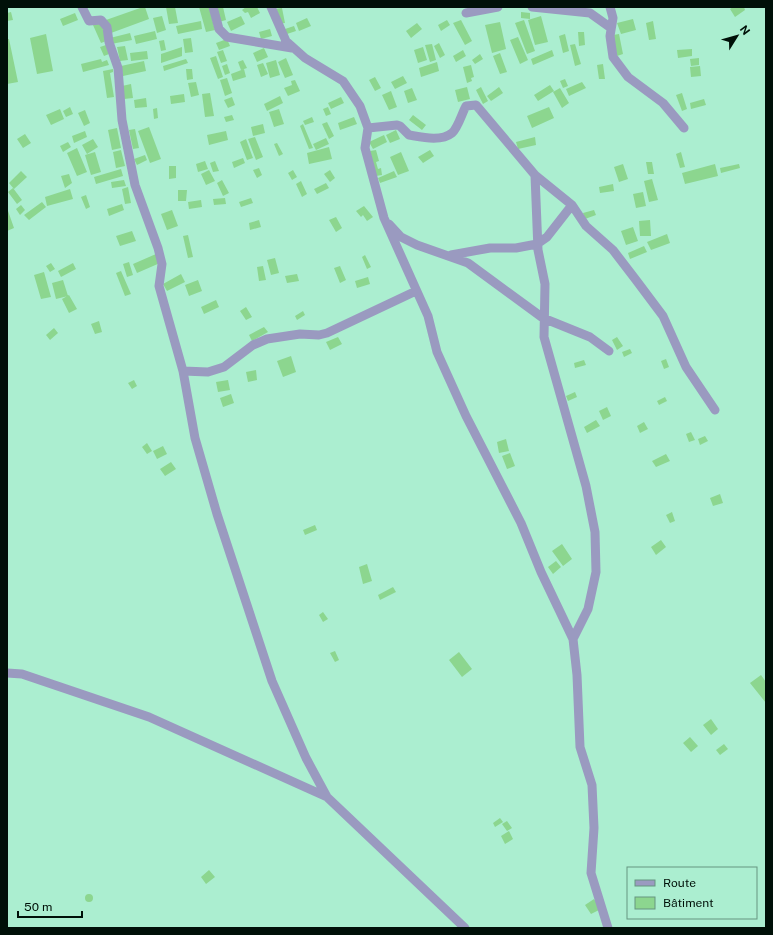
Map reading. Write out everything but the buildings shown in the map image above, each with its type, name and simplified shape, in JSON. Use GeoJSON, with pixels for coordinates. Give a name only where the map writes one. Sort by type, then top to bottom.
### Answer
{"type":"FeatureCollection","features":[{"type":"Feature","properties":{"kind":"street"},"geometry":{"type":"LineString","coordinates":[[82,7],[89,21],[101,20],[107,27],[109,42],[118,68],[122,120],[135,186],[160,253],[162,264],[159,286],[183,371],[197,445],[216,514],[243,593],[257,641],[272,681],[306,758],[327,797],[465,928]]}},
{"type":"Feature","properties":{"kind":"street"},"geometry":{"type":"LineString","coordinates":[[213,7],[219,29],[227,37],[294,48]]}},
{"type":"Feature","properties":{"kind":"street"},"geometry":{"type":"LineString","coordinates":[[271,7],[286,41],[305,58],[334,74],[343,82],[360,106],[368,128],[365,148],[384,218],[428,316],[437,352],[457,398],[521,523],[541,572],[573,639],[577,676],[580,747],[592,785],[594,828],[592,873],[608,928]]}},
{"type":"Feature","properties":{"kind":"street"},"geometry":{"type":"LineString","coordinates":[[466,13],[498,7]]}},
{"type":"Feature","properties":{"kind":"street"},"geometry":{"type":"LineString","coordinates":[[532,7],[584,10],[611,28]]}},
{"type":"Feature","properties":{"kind":"street"},"geometry":{"type":"LineString","coordinates":[[610,7],[613,18],[610,36],[613,57],[628,77],[663,103],[684,128]]}},
{"type":"Feature","properties":{"kind":"street"},"geometry":{"type":"LineString","coordinates":[[368,128],[397,125],[408,135],[438,138],[453,133],[466,106],[476,105],[535,175],[572,205],[586,226],[613,250],[663,316],[686,367],[715,410]]}},
{"type":"Feature","properties":{"kind":"street"},"geometry":{"type":"LineString","coordinates":[[535,175],[537,244],[545,284],[543,318],[544,337],[586,486],[595,532],[596,572],[588,609],[573,639]]}},
{"type":"Feature","properties":{"kind":"street"},"geometry":{"type":"LineString","coordinates":[[450,256],[490,248],[516,248],[537,244],[547,237],[572,205]]}},
{"type":"Feature","properties":{"kind":"street"},"geometry":{"type":"LineString","coordinates":[[384,218],[401,237],[417,245],[468,263],[543,318],[590,337],[610,351]]}},
{"type":"Feature","properties":{"kind":"street"},"geometry":{"type":"LineString","coordinates":[[183,371],[208,372],[224,367],[253,345],[267,339],[300,334],[320,335],[327,333],[416,291]]}},
{"type":"Feature","properties":{"kind":"street"},"geometry":{"type":"LineString","coordinates":[[7,673],[22,674],[148,718],[327,797]]}}]}
